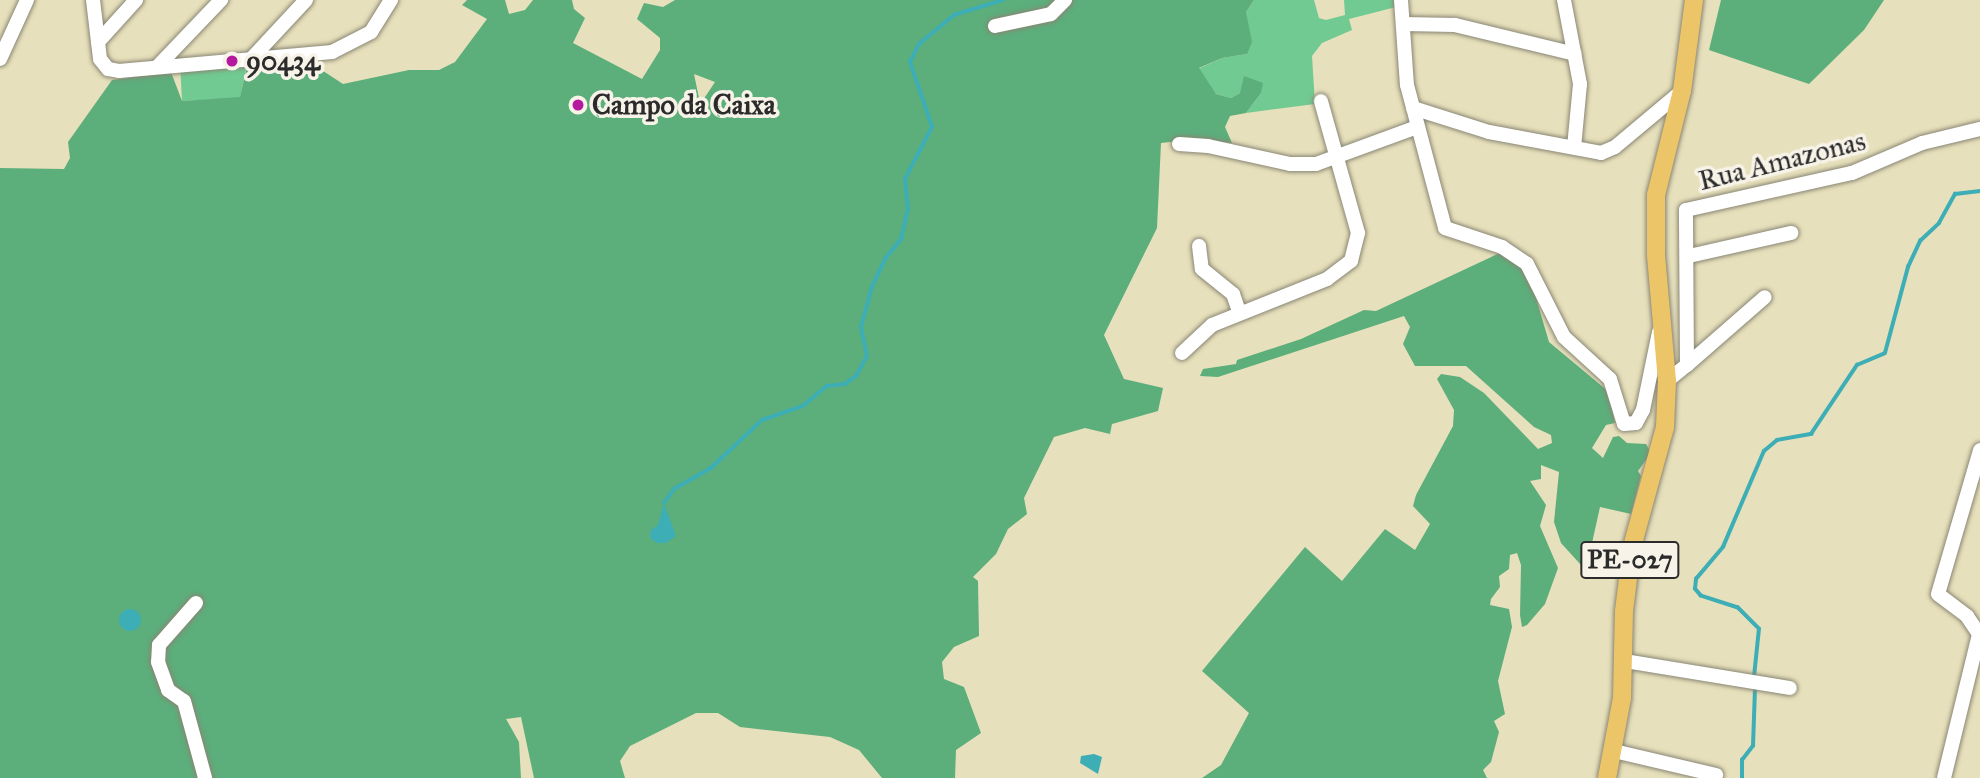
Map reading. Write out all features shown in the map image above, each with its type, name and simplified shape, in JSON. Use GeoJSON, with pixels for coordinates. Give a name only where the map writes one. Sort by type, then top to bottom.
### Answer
{"type":"FeatureCollection","features":[{"type":"Feature","properties":{"kind":"main road","name":"PE-027"},"geometry":{"type":"LineString","coordinates":[[1607,778],[1614,751],[1625,661],[1627,580],[1662,448],[1667,381],[1656,195],[1682,91],[1694,0]]}},
{"type":"Feature","properties":{"kind":"street"},"geometry":{"type":"LineString","coordinates":[[93,0],[103,65],[113,71],[253,57],[315,54],[348,47],[371,32],[391,0]]}},
{"type":"Feature","properties":{"kind":"street"},"geometry":{"type":"LineString","coordinates":[[98,42],[136,0]]}},
{"type":"Feature","properties":{"kind":"street"},"geometry":{"type":"LineString","coordinates":[[157,67],[221,0]]}},
{"type":"Feature","properties":{"kind":"street"},"geometry":{"type":"LineString","coordinates":[[253,57],[306,0]]}},
{"type":"Feature","properties":{"kind":"street"},"geometry":{"type":"LineString","coordinates":[[995,26],[1051,14],[1065,0]]}},
{"type":"Feature","properties":{"kind":"street"},"geometry":{"type":"LineString","coordinates":[[1401,0],[1407,85],[1445,228],[1502,247],[1527,264],[1564,337],[1610,379],[1624,424],[1636,423],[1643,410],[1662,313]]}},
{"type":"Feature","properties":{"kind":"street"},"geometry":{"type":"LineString","coordinates":[[1564,0],[1580,84],[1574,147]]}},
{"type":"Feature","properties":{"kind":"street"},"geometry":{"type":"LineString","coordinates":[[0,59],[25,7]]}},
{"type":"Feature","properties":{"kind":"street"},"geometry":{"type":"LineString","coordinates":[[1404,24],[1455,25],[1574,54]]}},
{"type":"Feature","properties":{"kind":"street"},"geometry":{"type":"LineString","coordinates":[[1413,108],[1489,132],[1608,151],[1682,91]]}},
{"type":"Feature","properties":{"kind":"street"},"geometry":{"type":"LineString","coordinates":[[1182,353],[1212,325],[1239,311],[1327,279],[1351,261],[1358,233],[1321,101]]}},
{"type":"Feature","properties":{"kind":"street"},"geometry":{"type":"LineString","coordinates":[[1179,144],[1208,146],[1290,164],[1315,164],[1417,127]]}},
{"type":"Feature","properties":{"kind":"street","name":"Rua Amazonas"},"geometry":{"type":"LineString","coordinates":[[1687,365],[1689,256],[1686,211],[1852,173],[1922,143],[1980,129]]}},
{"type":"Feature","properties":{"kind":"street"},"geometry":{"type":"LineString","coordinates":[[1689,256],[1791,233]]}},
{"type":"Feature","properties":{"kind":"street"},"geometry":{"type":"LineString","coordinates":[[1199,246],[1202,269],[1233,294],[1239,311]]}},
{"type":"Feature","properties":{"kind":"street"},"geometry":{"type":"LineString","coordinates":[[1667,381],[1765,297]]}},
{"type":"Feature","properties":{"kind":"street"},"geometry":{"type":"LineString","coordinates":[[1944,778],[1979,634],[1967,616],[1938,594],[1980,450]]}},
{"type":"Feature","properties":{"kind":"street"},"geometry":{"type":"LineString","coordinates":[[196,603],[159,645],[158,662],[169,690],[184,701],[205,778]]}},
{"type":"Feature","properties":{"kind":"street"},"geometry":{"type":"LineString","coordinates":[[1625,661],[1790,688]]}},
{"type":"Feature","properties":{"kind":"street"},"geometry":{"type":"LineString","coordinates":[[1614,751],[1716,775]]}},
{"type":"Feature","properties":{"kind":"green space"},"geometry":{"type":"Polygon","coordinates":[[[467,0],[505,0],[509,14],[525,10],[533,0],[572,0],[574,9],[585,18],[573,43],[642,79],[660,50],[660,38],[637,19],[644,3],[663,7],[675,0],[1254,0],[1246,12],[1252,42],[1247,54],[1222,58],[1199,68],[1216,94],[1231,98],[1240,93],[1244,76],[1263,83],[1261,93],[1246,113],[1230,116],[1225,127],[1232,143],[1197,139],[1161,143],[1157,228],[1104,335],[1124,379],[1163,388],[1158,411],[1112,424],[1110,434],[1085,428],[1054,437],[1024,498],[1027,514],[1008,529],[996,554],[973,577],[978,581],[979,636],[954,647],[942,662],[944,679],[964,687],[981,733],[956,750],[955,778],[882,778],[859,750],[830,737],[740,727],[718,713],[696,713],[630,746],[620,761],[625,778],[534,778],[521,717],[506,719],[519,742],[521,778],[0,778],[0,168],[64,169],[70,158],[68,142],[112,80],[171,72],[182,101],[240,97],[247,66],[308,61],[343,84],[409,70],[439,70],[455,62],[487,19],[462,5],[467,0]],[[694,74],[700,103],[701,103],[715,82],[694,74]]]}},
{"type":"Feature","properties":{"kind":"green space"},"geometry":{"type":"Polygon","coordinates":[[[1254,0],[1314,0],[1319,18],[1326,20],[1345,15],[1344,0],[1394,0],[1396,7],[1349,19],[1352,30],[1322,43],[1312,56],[1315,104],[1246,113],[1261,93],[1240,93],[1231,98],[1216,94],[1196,70],[1222,58],[1247,54],[1246,12],[1254,0]]]}},
{"type":"Feature","properties":{"kind":"green space"},"geometry":{"type":"Polygon","coordinates":[[[1721,0],[1884,0],[1864,30],[1809,84],[1709,50],[1721,0]]]}},
{"type":"Feature","properties":{"kind":"green space"},"geometry":{"type":"Polygon","coordinates":[[[248,59],[240,98],[182,101],[180,63],[248,59]]]}},
{"type":"Feature","properties":{"kind":"green space"},"geometry":{"type":"Polygon","coordinates":[[[1504,251],[1529,274],[1549,342],[1609,392],[1615,423],[1606,425],[1592,448],[1603,458],[1613,437],[1619,436],[1627,443],[1646,444],[1651,453],[1638,471],[1641,476],[1631,514],[1600,507],[1592,543],[1598,556],[1592,563],[1581,565],[1561,543],[1554,522],[1559,472],[1541,465],[1541,479],[1530,481],[1546,505],[1540,526],[1558,568],[1545,604],[1527,625],[1522,627],[1520,615],[1521,565],[1517,553],[1510,555],[1509,569],[1499,576],[1500,587],[1491,599],[1490,605],[1509,609],[1512,627],[1498,681],[1505,714],[1494,721],[1499,732],[1491,762],[1483,770],[1487,778],[1202,778],[1221,765],[1249,713],[1202,671],[1305,547],[1342,581],[1385,529],[1415,550],[1430,524],[1413,506],[1416,495],[1453,426],[1454,410],[1437,379],[1441,374],[1460,377],[1484,393],[1538,449],[1552,443],[1551,435],[1534,427],[1466,366],[1415,366],[1403,344],[1410,327],[1404,316],[1218,377],[1200,376],[1203,369],[1236,364],[1237,360],[1301,339],[1364,310],[1376,311],[1504,251]]]}},
{"type":"Feature","properties":{"kind":"water"},"geometry":{"type":"Polygon","coordinates":[[[664,503],[676,536],[666,543],[657,543],[650,538],[651,530],[658,525],[664,503]]]}},
{"type":"Feature","properties":{"kind":"water"},"geometry":{"type":"Polygon","coordinates":[[[126,609],[134,609],[141,616],[141,624],[134,631],[126,631],[119,624],[119,616],[126,609]]]}},
{"type":"Feature","properties":{"kind":"water"},"geometry":{"type":"Polygon","coordinates":[[[1094,754],[1102,757],[1098,774],[1080,763],[1081,756],[1094,754]]]}},
{"type":"Feature","properties":{"kind":"waterway"},"geometry":{"type":"LineString","coordinates":[[664,503],[674,489],[711,468],[762,420],[803,406],[827,386],[845,384],[856,376],[867,356],[861,327],[872,287],[885,259],[901,239],[908,209],[905,179],[932,127],[910,62],[919,44],[954,15],[1003,0]]}},
{"type":"Feature","properties":{"kind":"waterway"},"geometry":{"type":"LineString","coordinates":[[1754,677],[1759,629],[1738,608],[1701,596],[1695,589],[1696,579],[1723,547],[1764,451],[1777,440],[1811,434],[1857,365],[1885,353],[1908,267],[1920,241],[1939,223],[1955,194],[1980,191]]}},
{"type":"Feature","properties":{"kind":"waterway"},"geometry":{"type":"LineString","coordinates":[[1742,778],[1742,760],[1753,746],[1755,688]]}},
{"type":"Feature","properties":{"kind":"place","name":"90434"},"geometry":{"type":"Point","coordinates":[232,61]}},
{"type":"Feature","properties":{"kind":"place","name":"Campo da Caixa"},"geometry":{"type":"Point","coordinates":[578,105]}}]}
